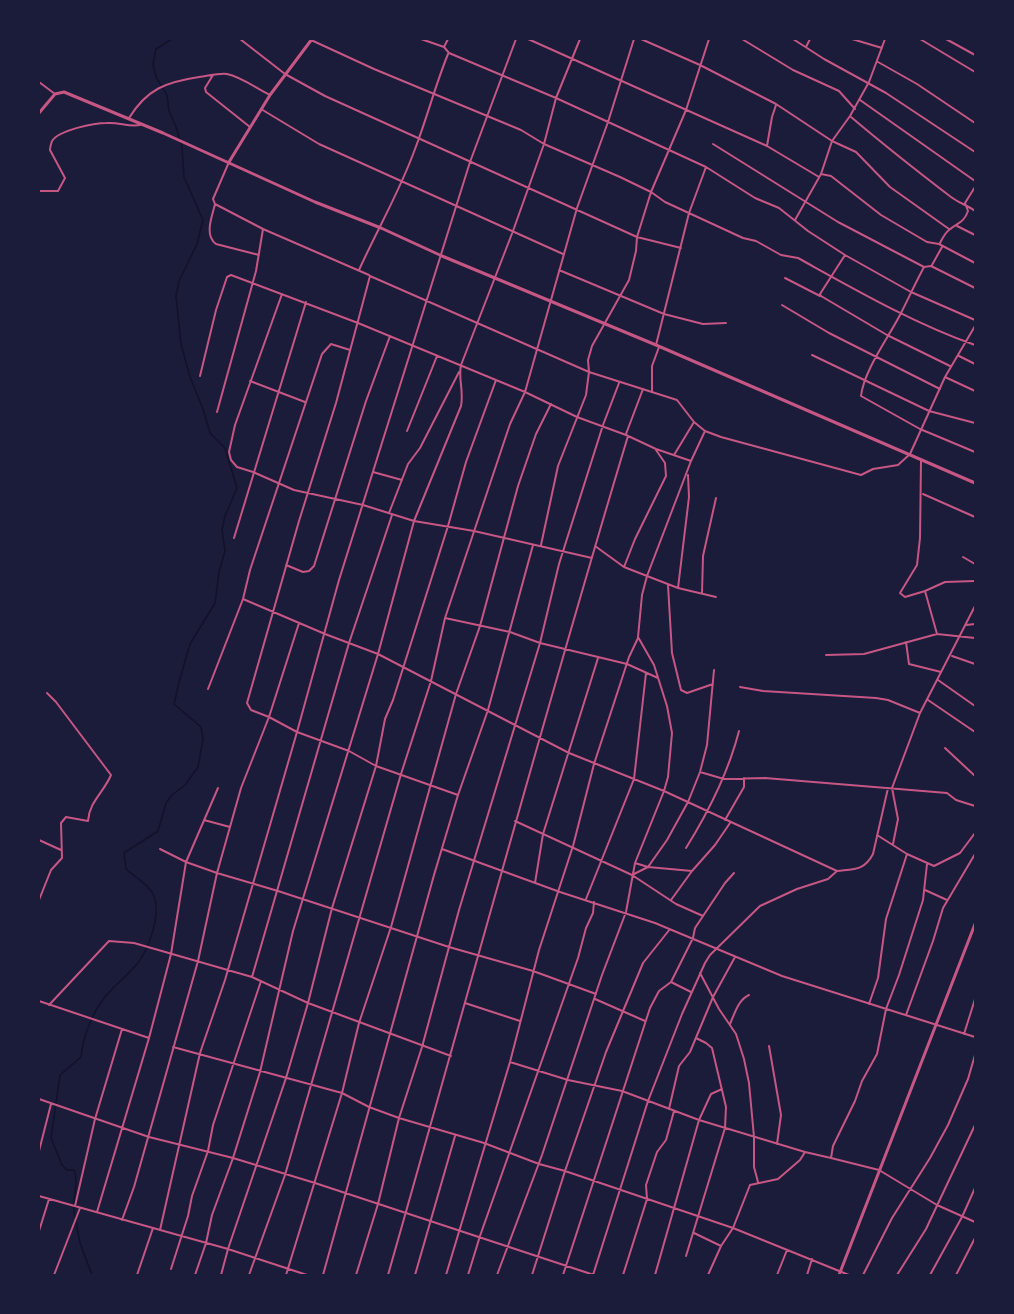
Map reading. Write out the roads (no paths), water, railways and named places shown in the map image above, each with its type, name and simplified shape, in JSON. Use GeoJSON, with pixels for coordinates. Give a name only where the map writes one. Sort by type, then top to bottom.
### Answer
{"type":"FeatureCollection","features":[{"type":"Feature","properties":{"kind":"street"},"geometry":{"type":"LineString","coordinates":[[240,39],[285,74],[325,96],[638,237],[681,248]]}},
{"type":"Feature","properties":{"kind":"street"},"geometry":{"type":"LineString","coordinates":[[421,39],[444,47],[448,53],[556,98],[706,166],[752,196],[779,208],[845,255],[910,292],[975,320]]}},
{"type":"Feature","properties":{"kind":"street"},"geometry":{"type":"LineString","coordinates":[[444,47],[448,39]]}},
{"type":"Feature","properties":{"kind":"street"},"geometry":{"type":"LineString","coordinates":[[160,1230],[200,1053],[228,970],[339,580],[470,162],[516,39]]}},
{"type":"Feature","properties":{"kind":"street"},"geometry":{"type":"LineString","coordinates":[[528,39],[767,146],[820,176],[828,175],[881,215],[927,242],[941,245],[975,263]]}},
{"type":"Feature","properties":{"kind":"street"},"geometry":{"type":"LineString","coordinates":[[252,977],[349,643],[402,480],[408,464],[420,448],[459,372],[513,231],[544,144],[556,98],[580,39]]}},
{"type":"Feature","properties":{"kind":"street"},"geometry":{"type":"LineString","coordinates":[[249,1275],[285,1175],[401,774],[431,681],[445,618],[510,424],[525,392],[577,208],[608,122],[634,39]]}},
{"type":"Feature","properties":{"kind":"street"},"geometry":{"type":"LineString","coordinates":[[641,39],[700,65],[776,104],[832,141],[856,152],[890,187],[949,229]]}},
{"type":"Feature","properties":{"kind":"street"},"geometry":{"type":"LineString","coordinates":[[541,546],[558,466],[586,395],[590,353],[603,324],[622,295],[633,266],[638,237],[651,192],[686,110],[708,39]]}},
{"type":"Feature","properties":{"kind":"street"},"geometry":{"type":"LineString","coordinates":[[742,39],[793,70],[839,91],[855,109]]}},
{"type":"Feature","properties":{"kind":"street"},"geometry":{"type":"LineString","coordinates":[[793,39],[869,82],[975,152]]}},
{"type":"Feature","properties":{"kind":"street"},"geometry":{"type":"LineString","coordinates":[[806,47],[810,39]]}},
{"type":"Feature","properties":{"kind":"street"},"geometry":{"type":"LineString","coordinates":[[852,39],[882,48]]}},
{"type":"Feature","properties":{"kind":"street"},"geometry":{"type":"LineString","coordinates":[[795,220],[820,176],[832,141],[855,109],[869,82],[885,39]]}},
{"type":"Feature","properties":{"kind":"street"},"geometry":{"type":"LineString","coordinates":[[920,39],[975,72]]}},
{"type":"Feature","properties":{"kind":"street"},"geometry":{"type":"LineString","coordinates":[[946,39],[975,55]]}},
{"type":"Feature","properties":{"kind":"street"},"geometry":{"type":"LineString","coordinates":[[258,255],[216,244],[211,240],[209,234],[215,204],[213,199],[229,162],[250,127],[270,95],[311,40],[521,130],[544,144],[651,192],[665,202],[743,238],[756,241],[781,255],[798,258],[900,314],[975,345]]}},
{"type":"Feature","properties":{"kind":"street"},"geometry":{"type":"LineString","coordinates":[[359,270],[381,228],[419,139],[432,93],[448,53]]}},
{"type":"Feature","properties":{"kind":"street"},"geometry":{"type":"LineString","coordinates":[[877,62],[917,84],[975,123]]}},
{"type":"Feature","properties":{"kind":"street"},"geometry":{"type":"LineString","coordinates":[[129,118],[142,99],[164,85],[213,75],[228,75],[270,95]]}},
{"type":"Feature","properties":{"kind":"street"},"geometry":{"type":"LineString","coordinates":[[213,75],[206,92],[250,127]]}},
{"type":"Feature","properties":{"kind":"street"},"geometry":{"type":"LineString","coordinates":[[39,82],[55,94]]}},
{"type":"Feature","properties":{"kind":"street"},"geometry":{"type":"LineString","coordinates":[[39,113],[55,94],[64,92],[143,124],[315,202],[381,228],[975,483]]}},
{"type":"Feature","properties":{"kind":"street"},"geometry":{"type":"LineString","coordinates":[[860,100],[975,181]]}},
{"type":"Feature","properties":{"kind":"street"},"geometry":{"type":"LineString","coordinates":[[767,146],[776,104]]}},
{"type":"Feature","properties":{"kind":"street"},"geometry":{"type":"LineString","coordinates":[[261,110],[319,144],[563,254]]}},
{"type":"Feature","properties":{"kind":"street"},"geometry":{"type":"LineString","coordinates":[[850,116],[956,201],[965,203],[975,211]]}},
{"type":"Feature","properties":{"kind":"street"},"geometry":{"type":"LineString","coordinates":[[39,191],[58,191],[63,184],[65,178],[50,150],[53,140],[60,134],[88,125],[143,124]]}},
{"type":"Feature","properties":{"kind":"street"},"geometry":{"type":"LineString","coordinates":[[713,144],[838,222],[924,267],[931,266],[975,288]]}},
{"type":"Feature","properties":{"kind":"street"},"geometry":{"type":"LineString","coordinates":[[652,391],[652,366],[664,314],[690,213],[706,166]]}},
{"type":"Feature","properties":{"kind":"street"},"geometry":{"type":"LineString","coordinates":[[931,266],[949,229],[957,226],[967,214],[965,203],[975,187]]}},
{"type":"Feature","properties":{"kind":"street"},"geometry":{"type":"LineString","coordinates":[[215,204],[263,229],[589,372],[680,402],[694,422],[705,431],[860,475],[873,469],[898,465],[910,454],[945,377],[975,326]]}},
{"type":"Feature","properties":{"kind":"street"},"geometry":{"type":"LineString","coordinates":[[957,226],[975,236]]}},
{"type":"Feature","properties":{"kind":"street"},"geometry":{"type":"LineString","coordinates":[[217,412],[253,282],[263,229]]}},
{"type":"Feature","properties":{"kind":"street"},"geometry":{"type":"LineString","coordinates":[[821,296],[820,294],[845,255]]}},
{"type":"Feature","properties":{"kind":"street"},"geometry":{"type":"LineString","coordinates":[[924,267],[887,335],[860,394],[862,398],[920,429],[975,452]]}},
{"type":"Feature","properties":{"kind":"street"},"geometry":{"type":"LineString","coordinates":[[559,270],[664,314],[703,324],[726,323]]}},
{"type":"Feature","properties":{"kind":"street"},"geometry":{"type":"LineString","coordinates":[[200,376],[216,310],[227,277],[231,275],[306,302],[525,392],[577,417],[603,425],[656,449],[691,460]]}},
{"type":"Feature","properties":{"kind":"street"},"geometry":{"type":"LineString","coordinates":[[370,276],[247,698],[248,706],[251,710],[297,732],[349,751],[376,766],[458,795]]}},
{"type":"Feature","properties":{"kind":"street"},"geometry":{"type":"LineString","coordinates":[[785,278],[821,296],[887,335],[951,367]]}},
{"type":"Feature","properties":{"kind":"street"},"geometry":{"type":"LineString","coordinates":[[282,294],[234,425],[230,452],[231,460],[237,467],[308,493],[414,520],[504,537],[592,558]]}},
{"type":"Feature","properties":{"kind":"street"},"geometry":{"type":"LineString","coordinates":[[234,538],[306,302]]}},
{"type":"Feature","properties":{"kind":"street"},"geometry":{"type":"LineString","coordinates":[[782,305],[939,389]]}},
{"type":"Feature","properties":{"kind":"street"},"geometry":{"type":"LineString","coordinates":[[286,565],[303,572],[309,571],[314,566],[366,401],[390,336]]}},
{"type":"Feature","properties":{"kind":"street"},"geometry":{"type":"LineString","coordinates":[[208,688],[243,599],[250,570],[322,354],[328,346],[334,344],[350,350]]}},
{"type":"Feature","properties":{"kind":"street"},"geometry":{"type":"LineString","coordinates":[[407,431],[437,355]]}},
{"type":"Feature","properties":{"kind":"street"},"geometry":{"type":"LineString","coordinates":[[812,355],[929,411],[975,423]]}},
{"type":"Feature","properties":{"kind":"street"},"geometry":{"type":"LineString","coordinates":[[957,355],[975,364]]}},
{"type":"Feature","properties":{"kind":"street"},"geometry":{"type":"LineString","coordinates":[[195,1275],[206,1243],[212,1215],[260,1072],[294,931],[378,654],[414,520],[461,406],[463,387],[459,372]]}},
{"type":"Feature","properties":{"kind":"street"},"geometry":{"type":"LineString","coordinates":[[945,377],[975,391]]}},
{"type":"Feature","properties":{"kind":"street"},"geometry":{"type":"LineString","coordinates":[[221,1275],[308,1004],[332,908],[376,766],[385,719],[448,526],[466,462],[496,380]]}},
{"type":"Feature","properties":{"kind":"street"},"geometry":{"type":"LineString","coordinates":[[250,381],[305,402]]}},
{"type":"Feature","properties":{"kind":"street"},"geometry":{"type":"LineString","coordinates":[[356,1275],[474,860],[540,643],[564,550],[603,425],[620,382]]}},
{"type":"Feature","properties":{"kind":"street"},"geometry":{"type":"LineString","coordinates":[[388,1275],[431,1129],[515,821],[541,739],[627,435],[643,388]]}},
{"type":"Feature","properties":{"kind":"street"},"geometry":{"type":"LineString","coordinates":[[286,1275],[342,1093],[359,1023],[391,927],[456,694],[480,626],[518,486],[536,435],[551,404]]}},
{"type":"Feature","properties":{"kind":"street"},"geometry":{"type":"LineString","coordinates":[[674,455],[694,422]]}},
{"type":"Feature","properties":{"kind":"street"},"geometry":{"type":"LineString","coordinates":[[446,1275],[510,1062],[533,972],[560,892],[594,764],[638,637],[642,595],[647,576],[691,460],[705,431]]}},
{"type":"Feature","properties":{"kind":"street"},"geometry":{"type":"LineString","coordinates":[[624,567],[667,471],[656,449]]}},
{"type":"Feature","properties":{"kind":"street"},"geometry":{"type":"LineString","coordinates":[[921,460],[920,538],[917,565],[900,593],[904,597],[945,582],[975,581]]}},
{"type":"Feature","properties":{"kind":"street"},"geometry":{"type":"LineString","coordinates":[[678,588],[689,497],[688,471]]}},
{"type":"Feature","properties":{"kind":"street"},"geometry":{"type":"LineString","coordinates":[[373,472],[402,480]]}},
{"type":"Feature","properties":{"kind":"street"},"geometry":{"type":"LineString","coordinates":[[921,494],[975,517]]}},
{"type":"Feature","properties":{"kind":"street"},"geometry":{"type":"LineString","coordinates":[[702,594],[705,548],[716,498]]}},
{"type":"Feature","properties":{"kind":"street"},"geometry":{"type":"LineString","coordinates":[[323,1275],[417,935],[458,795],[488,710],[533,545]]}},
{"type":"Feature","properties":{"kind":"street"},"geometry":{"type":"LineString","coordinates":[[595,546],[624,567],[668,585],[716,597]]}},
{"type":"Feature","properties":{"kind":"street"},"geometry":{"type":"LineString","coordinates":[[963,557],[975,564]]}},
{"type":"Feature","properties":{"kind":"street"},"geometry":{"type":"LineString","coordinates":[[668,585],[672,653],[681,690],[687,693],[713,684]]}},
{"type":"Feature","properties":{"kind":"street"},"geometry":{"type":"LineString","coordinates":[[925,591],[937,634]]}},
{"type":"Feature","properties":{"kind":"street"},"geometry":{"type":"LineString","coordinates":[[243,599],[378,654],[569,753],[664,791],[837,871],[861,868],[868,864],[888,788]]}},
{"type":"Feature","properties":{"kind":"street"},"geometry":{"type":"LineString","coordinates":[[893,844],[898,819],[892,788],[920,713],[975,606]]}},
{"type":"Feature","properties":{"kind":"street"},"geometry":{"type":"LineString","coordinates":[[445,618],[510,632],[540,643],[627,664],[659,679]]}},
{"type":"Feature","properties":{"kind":"street"},"geometry":{"type":"LineString","coordinates":[[122,1220],[149,1137],[198,961],[217,873],[241,788],[269,717],[299,623]]}},
{"type":"Feature","properties":{"kind":"street"},"geometry":{"type":"LineString","coordinates":[[966,625],[975,624]]}},
{"type":"Feature","properties":{"kind":"street"},"geometry":{"type":"LineString","coordinates":[[826,655],[864,654],[937,634],[975,638]]}},
{"type":"Feature","properties":{"kind":"street"},"geometry":{"type":"LineString","coordinates":[[497,1275],[539,1164],[626,912],[635,862],[664,791],[670,762],[672,733],[667,706],[654,664],[638,637]]}},
{"type":"Feature","properties":{"kind":"street"},"geometry":{"type":"LineString","coordinates":[[906,642],[909,664],[941,672]]}},
{"type":"Feature","properties":{"kind":"street"},"geometry":{"type":"LineString","coordinates":[[951,656],[975,664]]}},
{"type":"Feature","properties":{"kind":"street"},"geometry":{"type":"LineString","coordinates":[[535,883],[543,834],[598,658]]}},
{"type":"Feature","properties":{"kind":"street"},"geometry":{"type":"LineString","coordinates":[[632,875],[648,867],[667,840],[688,802],[700,772],[707,745],[714,670]]}},
{"type":"Feature","properties":{"kind":"street"},"geometry":{"type":"LineString","coordinates":[[585,899],[634,779],[646,673]]}},
{"type":"Feature","properties":{"kind":"street"},"geometry":{"type":"LineString","coordinates":[[937,679],[975,705]]}},
{"type":"Feature","properties":{"kind":"street"},"geometry":{"type":"LineString","coordinates":[[740,687],[763,691],[876,698],[888,700],[920,713]]}},
{"type":"Feature","properties":{"kind":"street"},"geometry":{"type":"LineString","coordinates":[[39,900],[51,870],[62,858],[61,824],[66,816],[88,821],[88,813],[111,775],[47,693]]}},
{"type":"Feature","properties":{"kind":"street"},"geometry":{"type":"LineString","coordinates":[[927,700],[975,732]]}},
{"type":"Feature","properties":{"kind":"street"},"geometry":{"type":"LineString","coordinates":[[686,848],[709,811],[724,779],[739,731]]}},
{"type":"Feature","properties":{"kind":"street"},"geometry":{"type":"LineString","coordinates":[[945,748],[975,776]]}},
{"type":"Feature","properties":{"kind":"street"},"geometry":{"type":"LineString","coordinates":[[700,772],[724,779],[765,778],[948,793],[956,800],[975,806]]}},
{"type":"Feature","properties":{"kind":"street"},"geometry":{"type":"LineString","coordinates":[[726,820],[744,788],[744,778]]}},
{"type":"Feature","properties":{"kind":"street"},"geometry":{"type":"LineString","coordinates":[[97,1212],[171,954],[186,862],[218,788]]}},
{"type":"Feature","properties":{"kind":"street"},"geometry":{"type":"LineString","coordinates":[[204,820],[230,827]]}},
{"type":"Feature","properties":{"kind":"street"},"geometry":{"type":"LineString","coordinates":[[515,821],[632,875],[671,900],[703,916]]}},
{"type":"Feature","properties":{"kind":"street"},"geometry":{"type":"LineString","coordinates":[[671,900],[692,871],[715,846],[730,823]]}},
{"type":"Feature","properties":{"kind":"street"},"geometry":{"type":"LineString","coordinates":[[877,835],[907,854],[934,866],[960,853],[975,833]]}},
{"type":"Feature","properties":{"kind":"street"},"geometry":{"type":"LineString","coordinates":[[39,840],[62,850]]}},
{"type":"Feature","properties":{"kind":"street"},"geometry":{"type":"LineString","coordinates":[[160,849],[186,862],[217,873],[361,917],[596,994]]}},
{"type":"Feature","properties":{"kind":"street"},"geometry":{"type":"LineString","coordinates":[[442,849],[560,892],[626,912],[782,976],[975,1037]]}},
{"type":"Feature","properties":{"kind":"street"},"geometry":{"type":"LineString","coordinates":[[869,1004],[878,978],[886,919],[907,854]]}},
{"type":"Feature","properties":{"kind":"street"},"geometry":{"type":"LineString","coordinates":[[906,1015],[947,900],[975,854]]}},
{"type":"Feature","properties":{"kind":"street"},"geometry":{"type":"LineString","coordinates":[[635,862],[648,867],[692,871]]}},
{"type":"Feature","properties":{"kind":"street"},"geometry":{"type":"LineString","coordinates":[[831,1158],[833,1146],[852,1109],[862,1081],[877,1054],[886,1009],[925,890],[927,864]]}},
{"type":"Feature","properties":{"kind":"street"},"geometry":{"type":"LineString","coordinates":[[39,1099],[149,1137],[208,1151],[315,1183],[593,1275],[648,1101],[692,992],[710,955],[760,906],[797,889],[828,879],[837,871]]}},
{"type":"Feature","properties":{"kind":"street"},"geometry":{"type":"LineString","coordinates":[[563,1275],[645,1021],[656,995],[671,982],[693,938],[695,928],[725,882],[734,873]]}},
{"type":"Feature","properties":{"kind":"street"},"geometry":{"type":"LineString","coordinates":[[925,890],[947,900]]}},
{"type":"Feature","properties":{"kind":"street"},"geometry":{"type":"LineString","coordinates":[[468,1275],[593,913],[594,902]]}},
{"type":"Feature","properties":{"kind":"street"},"geometry":{"type":"LineString","coordinates":[[840,1273],[975,924]]}},
{"type":"Feature","properties":{"kind":"street"},"geometry":{"type":"LineString","coordinates":[[532,1275],[594,1084],[622,1010],[643,963],[670,929]]}},
{"type":"Feature","properties":{"kind":"street"},"geometry":{"type":"LineString","coordinates":[[49,1005],[109,941],[134,944],[252,977],[308,1004],[451,1056]]}},
{"type":"Feature","properties":{"kind":"street"},"geometry":{"type":"LineString","coordinates":[[669,1109],[679,1066],[690,1052],[713,997],[735,957]]}},
{"type":"Feature","properties":{"kind":"street"},"geometry":{"type":"LineString","coordinates":[[700,974],[736,1034],[744,1059],[749,1083],[754,1167],[758,1182]]}},
{"type":"Feature","properties":{"kind":"street"},"geometry":{"type":"LineString","coordinates":[[171,1269],[192,1196],[208,1151],[213,1125],[261,981]]}},
{"type":"Feature","properties":{"kind":"street"},"geometry":{"type":"LineString","coordinates":[[671,982],[692,992]]}},
{"type":"Feature","properties":{"kind":"street"},"geometry":{"type":"LineString","coordinates":[[730,1024],[739,1002],[749,995]]}},
{"type":"Feature","properties":{"kind":"street"},"geometry":{"type":"LineString","coordinates":[[595,999],[645,1021]]}},
{"type":"Feature","properties":{"kind":"street"},"geometry":{"type":"LineString","coordinates":[[964,1034],[970,1008],[975,999]]}},
{"type":"Feature","properties":{"kind":"street"},"geometry":{"type":"LineString","coordinates":[[39,1001],[148,1038]]}},
{"type":"Feature","properties":{"kind":"street"},"geometry":{"type":"LineString","coordinates":[[465,1003],[520,1021]]}},
{"type":"Feature","properties":{"kind":"street"},"geometry":{"type":"LineString","coordinates":[[75,1206],[95,1119],[122,1029]]}},
{"type":"Feature","properties":{"kind":"street"},"geometry":{"type":"LineString","coordinates":[[686,1256],[725,1128],[726,1107],[712,1048],[696,1038]]}},
{"type":"Feature","properties":{"kind":"street"},"geometry":{"type":"LineString","coordinates":[[768,1046],[781,1115],[777,1144]]}},
{"type":"Feature","properties":{"kind":"street"},"geometry":{"type":"LineString","coordinates":[[173,1047],[342,1093],[369,1107],[431,1129],[484,1143],[539,1164],[700,1216],[849,1275]]}},
{"type":"Feature","properties":{"kind":"street"},"geometry":{"type":"LineString","coordinates":[[863,1275],[892,1218],[948,1125],[968,1079],[975,1054]]}},
{"type":"Feature","properties":{"kind":"street"},"geometry":{"type":"LineString","coordinates":[[510,1062],[568,1080],[622,1091],[699,1120],[777,1144],[879,1170],[937,1205],[975,1222]]}},
{"type":"Feature","properties":{"kind":"street"},"geometry":{"type":"LineString","coordinates":[[655,1275],[699,1120],[711,1094],[722,1089]]}},
{"type":"Feature","properties":{"kind":"street"},"geometry":{"type":"LineString","coordinates":[[39,1151],[52,1104]]}},
{"type":"Feature","properties":{"kind":"street"},"geometry":{"type":"LineString","coordinates":[[624,1275],[647,1199],[646,1185],[657,1152],[666,1140],[674,1111]]}},
{"type":"Feature","properties":{"kind":"street"},"geometry":{"type":"LineString","coordinates":[[897,1275],[926,1229],[975,1125]]}},
{"type":"Feature","properties":{"kind":"street"},"geometry":{"type":"LineString","coordinates":[[415,1275],[455,1136]]}},
{"type":"Feature","properties":{"kind":"street"},"geometry":{"type":"LineString","coordinates":[[708,1275],[721,1246],[733,1228],[750,1185],[778,1179],[800,1160],[805,1152]]}},
{"type":"Feature","properties":{"kind":"street"},"geometry":{"type":"LineString","coordinates":[[930,1275],[975,1188]]}},
{"type":"Feature","properties":{"kind":"street"},"geometry":{"type":"LineString","coordinates":[[39,1196],[228,1249],[307,1275]]}},
{"type":"Feature","properties":{"kind":"street"},"geometry":{"type":"LineString","coordinates":[[39,1231],[50,1199]]}},
{"type":"Feature","properties":{"kind":"street"},"geometry":{"type":"LineString","coordinates":[[54,1275],[80,1208]]}},
{"type":"Feature","properties":{"kind":"street"},"geometry":{"type":"LineString","coordinates":[[137,1275],[153,1228]]}},
{"type":"Feature","properties":{"kind":"street"},"geometry":{"type":"LineString","coordinates":[[694,1233],[721,1246]]}},
{"type":"Feature","properties":{"kind":"street"},"geometry":{"type":"LineString","coordinates":[[956,1275],[975,1238]]}},
{"type":"Feature","properties":{"kind":"street"},"geometry":{"type":"LineString","coordinates":[[777,1275],[788,1250]]}},
{"type":"Feature","properties":{"kind":"street"},"geometry":{"type":"LineString","coordinates":[[807,1275],[812,1259]]}},
{"type":"Feature","properties":{"kind":"waterway"},"geometry":{"type":"LineString","coordinates":[[75,1217],[76,1176],[74,1170],[67,1170],[62,1165],[51,1138],[60,1075],[81,1057],[86,1033],[100,1003],[140,960],[151,937],[156,909],[153,894],[126,869],[124,853],[158,831],[166,803],[185,785],[198,767],[203,739],[201,727],[174,704],[190,644],[215,603],[219,572],[225,551],[222,530],[225,516],[237,488],[225,448],[210,433],[181,344],[176,296],[179,281],[197,244],[203,220],[184,177],[182,147],[169,111],[167,95],[156,77],[153,64],[156,49],[172,39]]}},
{"type":"Feature","properties":{"kind":"waterway"},"geometry":{"type":"LineString","coordinates":[[76,1222],[80,1243],[92,1275]]}}]}
